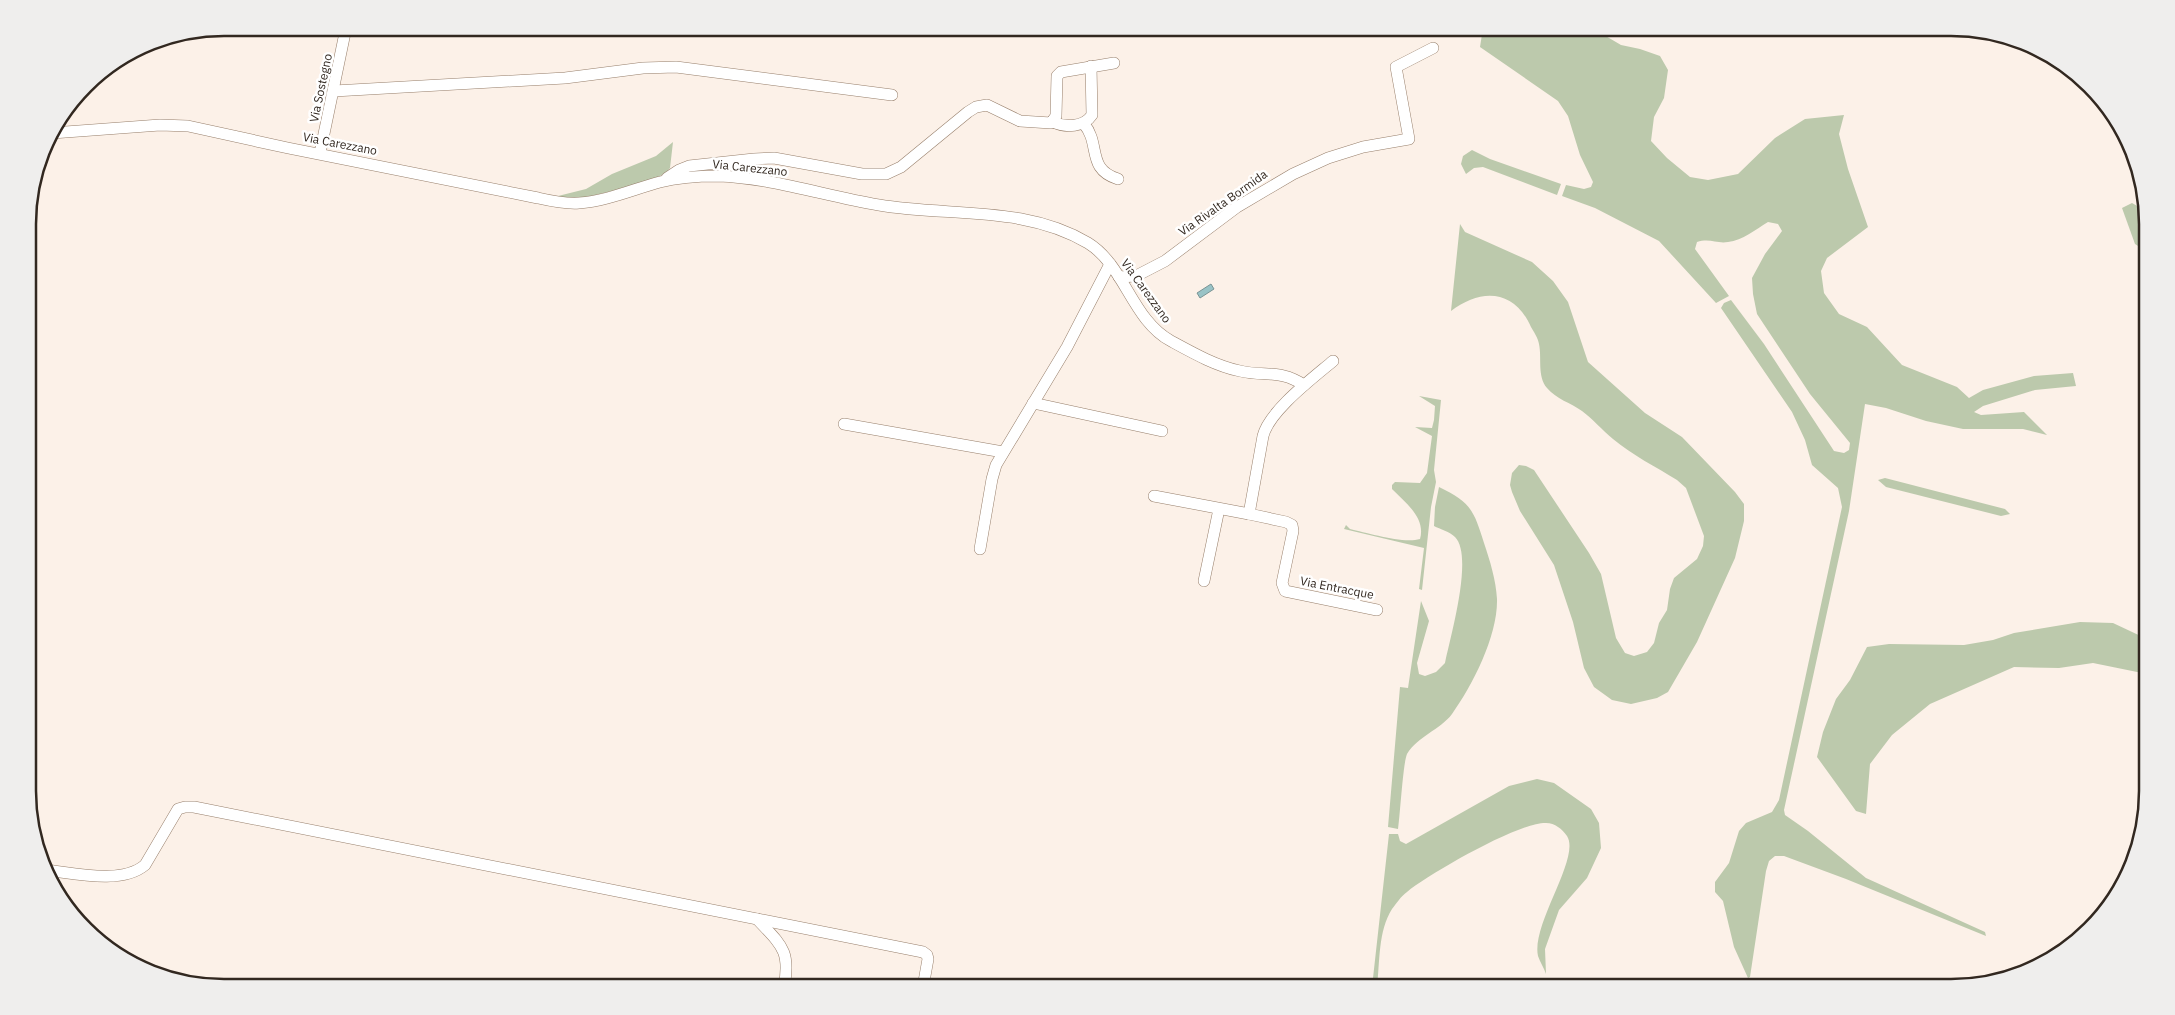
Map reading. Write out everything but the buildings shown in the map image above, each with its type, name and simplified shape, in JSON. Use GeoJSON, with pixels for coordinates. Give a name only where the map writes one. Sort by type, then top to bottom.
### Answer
{"type":"FeatureCollection","features":[{"type":"Feature","properties":{"kind":"street","name":"Via Sostegno"},"geometry":{"type":"LineString","coordinates":[[320,153],[344,36]]}},
{"type":"Feature","properties":{"kind":"street","name":"Via Rivalta Bormida"},"geometry":{"type":"LineString","coordinates":[[1119,277],[1138,275],[1165,261],[1242,203],[1293,174],[1328,158],[1363,147],[1409,139],[1396,67],[1433,48]]}},
{"type":"Feature","properties":{"kind":"street"},"geometry":{"type":"LineString","coordinates":[[1053,122],[1056,116],[1057,76],[1066,70],[1114,62]]}},
{"type":"Feature","properties":{"kind":"street"},"geometry":{"type":"LineString","coordinates":[[664,181],[675,172],[689,166],[764,158],[784,159],[862,174],[886,174],[901,167],[968,112],[980,106],[990,106],[1020,121],[1047,124],[1053,122],[1060,125],[1084,124],[1092,115],[1091,66]]}},
{"type":"Feature","properties":{"kind":"street"},"geometry":{"type":"LineString","coordinates":[[334,91],[565,78],[657,67],[892,95]]}},
{"type":"Feature","properties":{"kind":"street","name":"Via Carezzano"},"geometry":{"type":"LineString","coordinates":[[61,132],[179,124],[569,203],[602,199],[664,181],[706,176],[750,179],[887,206],[1014,217],[1046,225],[1095,248],[1110,264],[1149,322],[1171,341],[1209,361],[1235,370],[1285,375],[1304,385]]}},
{"type":"Feature","properties":{"kind":"street"},"geometry":{"type":"LineString","coordinates":[[1084,124],[1092,136],[1097,164],[1104,172],[1118,179]]}},
{"type":"Feature","properties":{"kind":"street"},"geometry":{"type":"LineString","coordinates":[[980,549],[992,479],[1003,452],[1074,334],[1110,264]]}},
{"type":"Feature","properties":{"kind":"street"},"geometry":{"type":"LineString","coordinates":[[1154,496],[1249,514],[1266,427],[1304,385],[1333,361]]}},
{"type":"Feature","properties":{"kind":"street"},"geometry":{"type":"LineString","coordinates":[[1033,403],[1162,431]]}},
{"type":"Feature","properties":{"kind":"street"},"geometry":{"type":"LineString","coordinates":[[844,424],[1003,452]]}},
{"type":"Feature","properties":{"kind":"street"},"geometry":{"type":"LineString","coordinates":[[1204,581],[1219,509]]}},
{"type":"Feature","properties":{"kind":"street","name":"Via Entracque"},"geometry":{"type":"LineString","coordinates":[[1249,514],[1292,525],[1293,531],[1282,583],[1285,591],[1377,610]]}},
{"type":"Feature","properties":{"kind":"street"},"geometry":{"type":"LineString","coordinates":[[55,871],[119,876],[137,872],[145,865],[178,810],[185,807],[194,807],[925,953],[928,959],[924,979]]}},
{"type":"Feature","properties":{"kind":"street"},"geometry":{"type":"LineString","coordinates":[[757,919],[779,943],[785,954],[788,964],[785,979]]}},
{"type":"Feature","properties":{"kind":"green space"},"geometry":{"type":"Polygon","coordinates":[[[1482,36],[1606,36],[1621,45],[1660,56],[1668,70],[1664,98],[1654,117],[1651,141],[1667,158],[1690,177],[1708,180],[1738,174],[1775,138],[1805,119],[1844,115],[1839,134],[1848,169],[1868,227],[1827,258],[1821,271],[1824,293],[1839,314],[1867,327],[1902,365],[1957,387],[1969,398],[1983,390],[2034,376],[2073,373],[2076,386],[2035,390],[1983,406],[1974,412],[1981,415],[2024,412],[2047,435],[2023,429],[1963,429],[1865,404],[1849,511],[1784,810],[1785,815],[1866,878],[1985,932],[1986,936],[1846,879],[1784,856],[1775,856],[1769,861],[1766,871],[1750,977],[1748,978],[1734,947],[1723,901],[1715,892],[1715,882],[1729,863],[1739,831],[1746,823],[1772,812],[1779,800],[1842,507],[1838,488],[1812,465],[1805,440],[1792,412],[1721,308],[1724,303],[1731,300],[1764,344],[1834,451],[1844,453],[1849,450],[1850,443],[1810,394],[1757,314],[1752,278],[1765,254],[1782,231],[1778,224],[1768,222],[1733,241],[1697,242],[1695,249],[1729,296],[1716,303],[1659,241],[1595,208],[1562,196],[1566,185],[1584,189],[1591,187],[1593,182],[1580,155],[1568,116],[1558,101],[1480,47],[1482,36]]]}},
{"type":"Feature","properties":{"kind":"green space"},"geometry":{"type":"Polygon","coordinates":[[[673,142],[670,168],[666,173],[647,182],[580,199],[557,199],[558,196],[586,189],[612,174],[656,156],[673,142]]]}},
{"type":"Feature","properties":{"kind":"green space"},"geometry":{"type":"Polygon","coordinates":[[[1472,150],[1490,159],[1561,184],[1557,195],[1483,167],[1474,168],[1466,174],[1461,164],[1463,156],[1472,150]]]}},
{"type":"Feature","properties":{"kind":"green space"},"geometry":{"type":"Polygon","coordinates":[[[2132,203],[2138,206],[2139,247],[2135,244],[2122,208],[2132,203]]]}},
{"type":"Feature","properties":{"kind":"green space"},"geometry":{"type":"Polygon","coordinates":[[[1460,224],[1465,232],[1532,262],[1553,281],[1568,302],[1588,362],[1645,413],[1682,437],[1735,492],[1744,504],[1744,521],[1735,558],[1697,642],[1668,692],[1657,698],[1631,704],[1612,700],[1594,687],[1584,668],[1573,622],[1554,565],[1520,511],[1510,485],[1512,473],[1519,465],[1534,470],[1601,574],[1616,638],[1625,653],[1634,656],[1647,652],[1654,643],[1659,623],[1667,610],[1670,589],[1674,578],[1697,559],[1703,546],[1704,536],[1686,488],[1677,480],[1620,445],[1590,417],[1547,388],[1542,378],[1538,340],[1524,314],[1516,305],[1496,296],[1485,296],[1474,298],[1451,311],[1460,224]]]}},
{"type":"Feature","properties":{"kind":"green space"},"geometry":{"type":"Polygon","coordinates":[[[1419,396],[1441,400],[1434,470],[1436,482],[1431,507],[1422,590],[1419,589],[1424,548],[1344,529],[1346,525],[1350,529],[1385,537],[1404,540],[1420,539],[1420,524],[1414,511],[1392,489],[1392,485],[1395,482],[1420,483],[1427,473],[1432,436],[1415,427],[1432,428],[1435,406],[1419,396]]]}},
{"type":"Feature","properties":{"kind":"green space"},"geometry":{"type":"Polygon","coordinates":[[[1885,478],[2005,509],[2010,514],[2001,516],[1886,487],[1878,480],[1885,478]]]}},
{"type":"Feature","properties":{"kind":"green space"},"geometry":{"type":"Polygon","coordinates":[[[1439,487],[1450,492],[1465,503],[1474,515],[1481,532],[1494,578],[1497,599],[1496,613],[1489,644],[1483,659],[1460,702],[1447,720],[1417,742],[1407,754],[1398,829],[1388,827],[1400,687],[1408,688],[1421,601],[1429,621],[1417,663],[1419,674],[1425,676],[1436,672],[1445,663],[1462,579],[1460,547],[1455,537],[1434,526],[1439,487]]]}},
{"type":"Feature","properties":{"kind":"green space"},"geometry":{"type":"Polygon","coordinates":[[[2080,622],[2113,623],[2139,635],[2139,672],[2093,663],[2059,668],[2014,667],[1930,704],[1892,735],[1870,764],[1866,814],[1856,811],[1817,757],[1823,732],[1836,699],[1850,680],[1867,647],[1889,644],[1964,645],[1993,640],[2014,633],[2080,622]]]}},
{"type":"Feature","properties":{"kind":"green space"},"geometry":{"type":"Polygon","coordinates":[[[1537,779],[1554,783],[1591,809],[1599,823],[1601,848],[1587,878],[1559,910],[1545,949],[1546,974],[1538,956],[1538,943],[1542,927],[1567,860],[1569,846],[1567,836],[1563,831],[1549,823],[1533,825],[1516,831],[1475,850],[1434,873],[1403,896],[1387,918],[1380,947],[1378,979],[1373,979],[1389,834],[1398,834],[1400,841],[1406,844],[1509,786],[1537,779]]]}},
{"type":"Feature","properties":{"kind":"water"},"geometry":{"type":"Polygon","coordinates":[[[1211,284],[1214,289],[1200,298],[1197,293],[1211,284]]]}}]}
